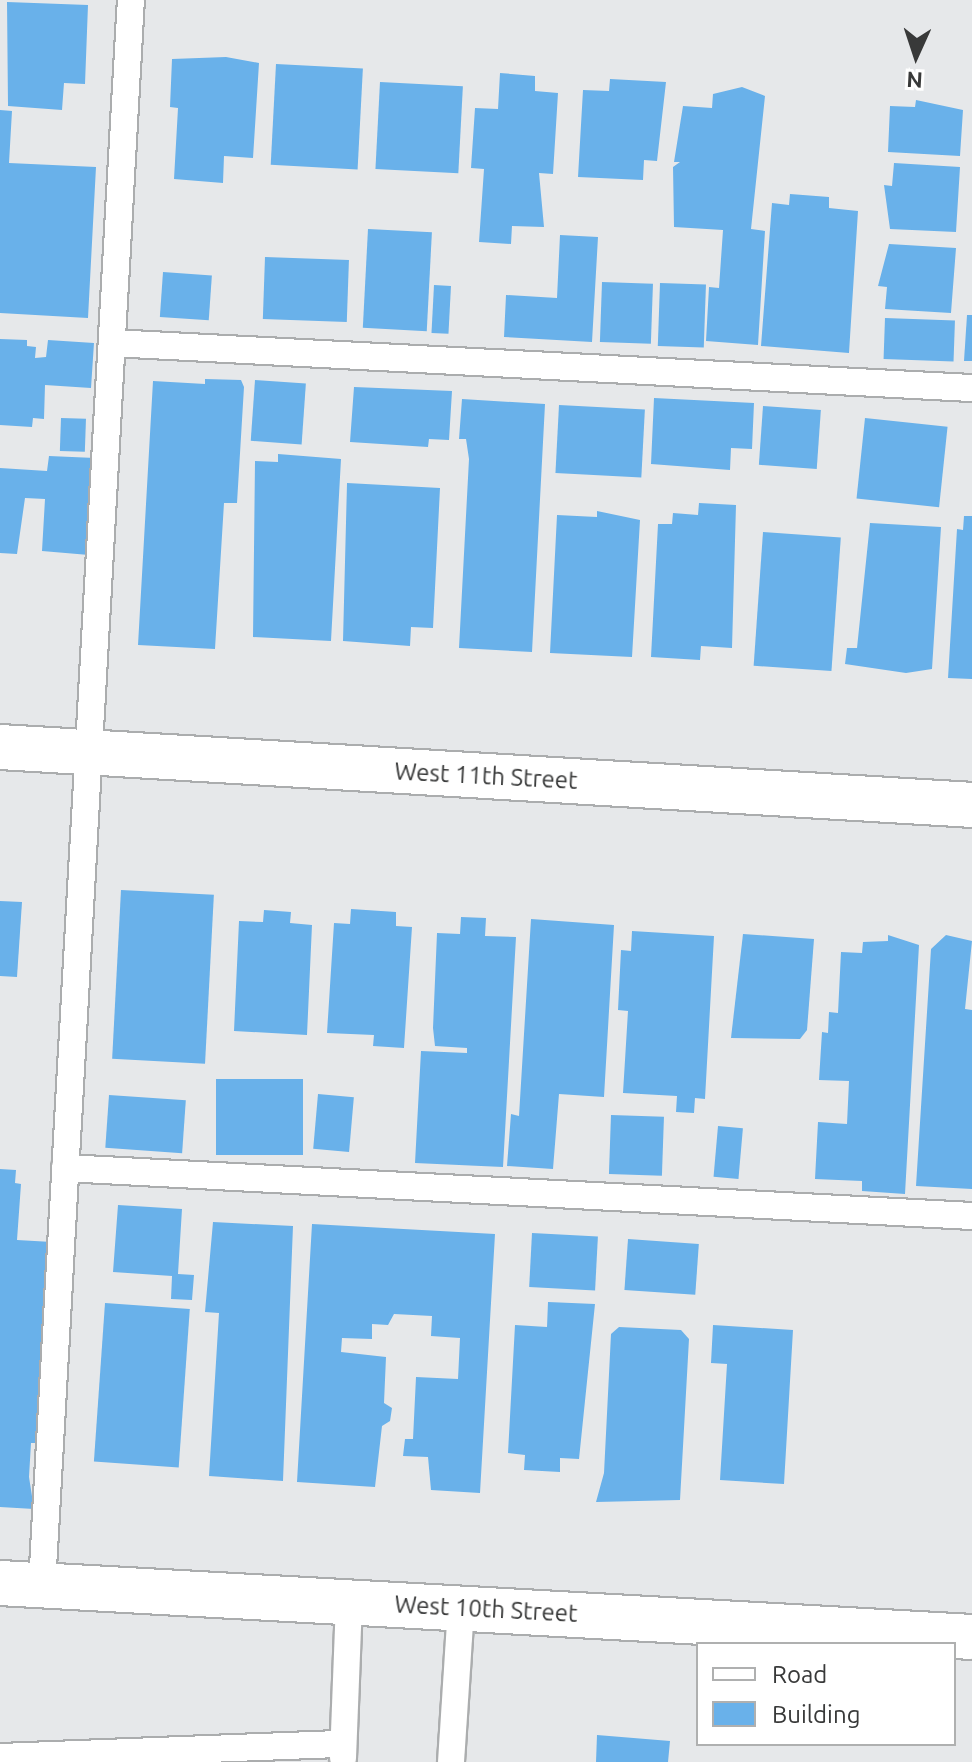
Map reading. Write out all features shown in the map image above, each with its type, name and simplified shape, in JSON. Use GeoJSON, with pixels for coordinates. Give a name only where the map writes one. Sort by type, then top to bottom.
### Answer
{"type":"FeatureCollection","features":[{"type":"Feature","properties":{"kind":"street","name":"West 11th Street"},"geometry":{"type":"LineString","coordinates":[[0,747],[972,805]]}},
{"type":"Feature","properties":{"kind":"street","name":"West 10th Street"},"geometry":{"type":"LineString","coordinates":[[21,1584],[972,1637]]}},
{"type":"Feature","properties":{"kind":"lane"},"geometry":{"type":"LineString","coordinates":[[21,1584],[65,1168],[131,0]]}},
{"type":"Feature","properties":{"kind":"lane"},"geometry":{"type":"LineString","coordinates":[[112,343],[972,388]]}},
{"type":"Feature","properties":{"kind":"lane"},"geometry":{"type":"LineString","coordinates":[[65,1168],[972,1216]]}},
{"type":"Feature","properties":{"kind":"lane"},"geometry":{"type":"LineString","coordinates":[[0,1757],[56,1759],[343,1753],[349,1602]]}},
{"type":"Feature","properties":{"kind":"lane"},"geometry":{"type":"LineString","coordinates":[[451,1762],[461,1608]]}},
{"type":"Feature","properties":{"kind":"building"},"geometry":{"type":"Polygon","coordinates":[[[7,2],[88,5],[85,84],[64,83],[62,110],[8,106],[7,2]]]}},
{"type":"Feature","properties":{"kind":"building"},"geometry":{"type":"Polygon","coordinates":[[[226,57],[259,63],[253,158],[224,156],[223,183],[174,179],[178,108],[170,107],[172,59],[226,57]]]}},
{"type":"Feature","properties":{"kind":"building"},"geometry":{"type":"Polygon","coordinates":[[[276,64],[363,69],[358,169],[271,165],[276,64]]]}},
{"type":"Feature","properties":{"kind":"building"},"geometry":{"type":"Polygon","coordinates":[[[500,73],[535,76],[535,91],[558,93],[553,174],[539,173],[544,227],[512,226],[511,244],[479,242],[484,169],[471,168],[475,108],[498,109],[500,73]]]}},
{"type":"Feature","properties":{"kind":"building"},"geometry":{"type":"Polygon","coordinates":[[[610,79],[666,82],[657,161],[644,160],[643,180],[578,177],[583,90],[609,91],[610,79]]]}},
{"type":"Feature","properties":{"kind":"building"},"geometry":{"type":"Polygon","coordinates":[[[380,82],[463,86],[458,173],[375,169],[380,82]]]}},
{"type":"Feature","properties":{"kind":"building"},"geometry":{"type":"Polygon","coordinates":[[[742,87],[765,96],[751,229],[765,231],[758,345],[706,341],[709,287],[719,288],[723,230],[674,227],[673,167],[680,162],[674,162],[683,106],[712,108],[713,94],[742,87]]]}},
{"type":"Feature","properties":{"kind":"building"},"geometry":{"type":"Polygon","coordinates":[[[916,100],[963,110],[960,156],[888,152],[890,106],[915,107],[916,100]]]}},
{"type":"Feature","properties":{"kind":"building"},"geometry":{"type":"Polygon","coordinates":[[[0,110],[12,111],[9,163],[96,167],[88,318],[0,313],[0,110]]]}},
{"type":"Feature","properties":{"kind":"building"},"geometry":{"type":"Polygon","coordinates":[[[894,163],[960,167],[956,232],[890,229],[884,185],[892,186],[894,163]]]}},
{"type":"Feature","properties":{"kind":"building"},"geometry":{"type":"Polygon","coordinates":[[[790,194],[829,197],[829,208],[858,211],[849,353],[761,346],[772,203],[789,205],[790,194]]]}},
{"type":"Feature","properties":{"kind":"building"},"geometry":{"type":"Polygon","coordinates":[[[368,229],[432,232],[427,331],[363,328],[368,229]]]}},
{"type":"Feature","properties":{"kind":"building"},"geometry":{"type":"Polygon","coordinates":[[[560,235],[598,237],[592,342],[504,337],[506,295],[557,298],[560,235]]]}},
{"type":"Feature","properties":{"kind":"building"},"geometry":{"type":"Polygon","coordinates":[[[889,244],[956,248],[951,313],[885,309],[887,287],[878,286],[889,244]]]}},
{"type":"Feature","properties":{"kind":"building"},"geometry":{"type":"Polygon","coordinates":[[[265,257],[349,260],[347,322],[263,319],[265,257]]]}},
{"type":"Feature","properties":{"kind":"building"},"geometry":{"type":"Polygon","coordinates":[[[163,272],[212,275],[209,320],[160,317],[163,272]]]}},
{"type":"Feature","properties":{"kind":"building"},"geometry":{"type":"Polygon","coordinates":[[[602,282],[653,284],[651,344],[600,342],[602,282]]]}},
{"type":"Feature","properties":{"kind":"building"},"geometry":{"type":"Polygon","coordinates":[[[660,283],[706,285],[704,348],[658,346],[660,283]]]}},
{"type":"Feature","properties":{"kind":"building"},"geometry":{"type":"Polygon","coordinates":[[[434,285],[451,286],[448,334],[431,333],[434,285]]]}},
{"type":"Feature","properties":{"kind":"building"},"geometry":{"type":"Polygon","coordinates":[[[967,315],[972,315],[972,361],[964,361],[967,315]]]}},
{"type":"Feature","properties":{"kind":"building"},"geometry":{"type":"Polygon","coordinates":[[[885,318],[955,320],[954,361],[884,359],[885,318]]]}},
{"type":"Feature","properties":{"kind":"building"},"geometry":{"type":"Polygon","coordinates":[[[0,339],[27,340],[27,346],[36,347],[35,358],[46,357],[48,340],[94,343],[91,388],[45,385],[44,419],[33,418],[32,427],[0,425],[0,339]]]}},
{"type":"Feature","properties":{"kind":"building"},"geometry":{"type":"Polygon","coordinates":[[[205,379],[241,380],[244,387],[237,503],[224,503],[215,649],[138,645],[153,381],[205,384],[205,379]]]}},
{"type":"Feature","properties":{"kind":"building"},"geometry":{"type":"Polygon","coordinates":[[[255,380],[306,384],[302,444],[251,441],[255,380]]]}},
{"type":"Feature","properties":{"kind":"building"},"geometry":{"type":"Polygon","coordinates":[[[354,387],[452,391],[449,440],[429,439],[428,447],[350,442],[354,387]]]}},
{"type":"Feature","properties":{"kind":"building"},"geometry":{"type":"Polygon","coordinates":[[[654,398],[754,403],[752,449],[731,448],[730,470],[651,464],[654,398]]]}},
{"type":"Feature","properties":{"kind":"building"},"geometry":{"type":"Polygon","coordinates":[[[462,399],[545,404],[532,652],[459,648],[469,459],[466,439],[459,439],[462,399]]]}},
{"type":"Feature","properties":{"kind":"building"},"geometry":{"type":"Polygon","coordinates":[[[559,405],[645,410],[641,477],[555,473],[559,405]]]}},
{"type":"Feature","properties":{"kind":"building"},"geometry":{"type":"Polygon","coordinates":[[[763,406],[821,410],[817,469],[759,465],[763,406]]]}},
{"type":"Feature","properties":{"kind":"building"},"geometry":{"type":"Polygon","coordinates":[[[61,418],[86,419],[85,452],[60,451],[61,418]]]}},
{"type":"Feature","properties":{"kind":"building"},"geometry":{"type":"Polygon","coordinates":[[[865,418],[948,427],[939,507],[857,499],[865,418]]]}},
{"type":"Feature","properties":{"kind":"building"},"geometry":{"type":"Polygon","coordinates":[[[278,454],[341,459],[331,641],[253,637],[255,461],[278,462],[278,454]]]}},
{"type":"Feature","properties":{"kind":"building"},"geometry":{"type":"Polygon","coordinates":[[[49,456],[95,458],[89,555],[42,551],[45,499],[25,498],[17,554],[0,553],[0,468],[47,471],[49,456]]]}},
{"type":"Feature","properties":{"kind":"building"},"geometry":{"type":"Polygon","coordinates":[[[347,483],[440,488],[433,628],[411,627],[410,646],[343,641],[347,483]]]}},
{"type":"Feature","properties":{"kind":"building"},"geometry":{"type":"Polygon","coordinates":[[[699,503],[736,505],[732,648],[701,646],[700,660],[651,657],[658,524],[672,524],[673,513],[698,515],[699,503]]]}},
{"type":"Feature","properties":{"kind":"building"},"geometry":{"type":"Polygon","coordinates":[[[597,511],[640,520],[632,657],[550,653],[557,515],[597,517],[597,511]]]}},
{"type":"Feature","properties":{"kind":"building"},"geometry":{"type":"Polygon","coordinates":[[[964,516],[972,516],[972,679],[948,678],[957,529],[963,530],[964,516]]]}},
{"type":"Feature","properties":{"kind":"building"},"geometry":{"type":"Polygon","coordinates":[[[870,523],[941,527],[932,669],[906,673],[845,664],[847,648],[857,648],[870,523]]]}},
{"type":"Feature","properties":{"kind":"building"},"geometry":{"type":"Polygon","coordinates":[[[763,532],[841,537],[831,671],[754,666],[763,532]]]}},
{"type":"Feature","properties":{"kind":"building"},"geometry":{"type":"Polygon","coordinates":[[[121,890],[214,895],[205,1064],[112,1059],[121,890]]]}},
{"type":"Feature","properties":{"kind":"building"},"geometry":{"type":"Polygon","coordinates":[[[0,901],[22,902],[17,977],[0,976],[0,901]]]}},
{"type":"Feature","properties":{"kind":"building"},"geometry":{"type":"Polygon","coordinates":[[[351,909],[396,912],[396,926],[412,927],[404,1048],[373,1046],[374,1035],[327,1033],[334,923],[350,924],[351,909]]]}},
{"type":"Feature","properties":{"kind":"building"},"geometry":{"type":"Polygon","coordinates":[[[264,910],[291,912],[290,923],[312,925],[307,1035],[234,1031],[239,921],[263,922],[264,910]]]}},
{"type":"Feature","properties":{"kind":"building"},"geometry":{"type":"Polygon","coordinates":[[[461,917],[486,918],[485,936],[516,937],[503,1167],[415,1163],[421,1051],[467,1053],[467,1048],[435,1046],[433,1028],[437,933],[460,934],[461,917]]]}},
{"type":"Feature","properties":{"kind":"building"},"geometry":{"type":"Polygon","coordinates":[[[531,919],[614,925],[604,1097],[559,1094],[553,1169],[507,1166],[511,1114],[519,1116],[531,919]]]}},
{"type":"Feature","properties":{"kind":"building"},"geometry":{"type":"Polygon","coordinates":[[[632,931],[714,936],[705,1099],[695,1098],[694,1113],[676,1112],[677,1096],[623,1093],[628,1011],[618,1010],[621,950],[631,951],[632,931]]]}},
{"type":"Feature","properties":{"kind":"building"},"geometry":{"type":"Polygon","coordinates":[[[743,934],[814,939],[807,1030],[800,1039],[731,1038],[743,934]]]}},
{"type":"Feature","properties":{"kind":"building"},"geometry":{"type":"Polygon","coordinates":[[[888,935],[919,945],[905,1194],[862,1191],[862,1181],[815,1179],[818,1122],[847,1124],[849,1081],[819,1080],[822,1032],[828,1033],[829,1012],[838,1013],[841,952],[862,953],[863,942],[888,941],[888,935]]]}},
{"type":"Feature","properties":{"kind":"building"},"geometry":{"type":"Polygon","coordinates":[[[946,935],[972,941],[965,1009],[972,1010],[972,1189],[916,1186],[931,949],[946,935]]]}},
{"type":"Feature","properties":{"kind":"building"},"geometry":{"type":"Polygon","coordinates":[[[216,1079],[303,1079],[303,1155],[216,1155],[216,1079]]]}},
{"type":"Feature","properties":{"kind":"building"},"geometry":{"type":"Polygon","coordinates":[[[318,1094],[354,1097],[349,1152],[313,1149],[318,1094]]]}},
{"type":"Feature","properties":{"kind":"building"},"geometry":{"type":"Polygon","coordinates":[[[109,1095],[186,1100],[182,1153],[105,1148],[109,1095]]]}},
{"type":"Feature","properties":{"kind":"building"},"geometry":{"type":"Polygon","coordinates":[[[611,1115],[664,1117],[662,1176],[609,1174],[611,1115]]]}},
{"type":"Feature","properties":{"kind":"building"},"geometry":{"type":"Polygon","coordinates":[[[718,1126],[743,1128],[738,1179],[714,1177],[718,1126]]]}},
{"type":"Feature","properties":{"kind":"building"},"geometry":{"type":"Polygon","coordinates":[[[0,1169],[16,1170],[15,1183],[21,1184],[17,1240],[52,1242],[38,1443],[31,1443],[29,1477],[34,1509],[0,1507],[0,1169]]]}},
{"type":"Feature","properties":{"kind":"building"},"geometry":{"type":"Polygon","coordinates":[[[118,1205],[182,1209],[178,1274],[194,1275],[192,1300],[171,1299],[172,1276],[113,1272],[118,1205]]]}},
{"type":"Feature","properties":{"kind":"building"},"geometry":{"type":"Polygon","coordinates":[[[213,1222],[293,1226],[283,1481],[209,1476],[219,1313],[205,1312],[213,1222]]]}},
{"type":"Feature","properties":{"kind":"building"},"geometry":{"type":"Polygon","coordinates":[[[312,1224],[495,1234],[480,1493],[431,1490],[428,1457],[403,1456],[405,1439],[413,1439],[416,1377],[458,1379],[460,1338],[431,1336],[432,1316],[394,1314],[388,1325],[372,1324],[372,1339],[342,1338],[341,1352],[386,1357],[384,1403],[392,1408],[390,1421],[382,1426],[375,1487],[297,1482],[312,1224]]]}},
{"type":"Feature","properties":{"kind":"building"},"geometry":{"type":"Polygon","coordinates":[[[532,1233],[598,1236],[595,1290],[529,1287],[532,1233]]]}},
{"type":"Feature","properties":{"kind":"building"},"geometry":{"type":"Polygon","coordinates":[[[628,1239],[699,1244],[695,1295],[624,1290],[628,1239]]]}},
{"type":"Feature","properties":{"kind":"building"},"geometry":{"type":"Polygon","coordinates":[[[548,1302],[595,1304],[579,1459],[560,1458],[560,1472],[524,1470],[525,1455],[508,1453],[515,1325],[547,1327],[548,1302]]]}},
{"type":"Feature","properties":{"kind":"building"},"geometry":{"type":"Polygon","coordinates":[[[105,1303],[190,1309],[179,1468],[94,1462],[105,1303]]]}},
{"type":"Feature","properties":{"kind":"building"},"geometry":{"type":"Polygon","coordinates":[[[713,1325],[793,1330],[784,1484],[720,1480],[727,1364],[711,1363],[713,1325]]]}},
{"type":"Feature","properties":{"kind":"building"},"geometry":{"type":"Polygon","coordinates":[[[619,1327],[681,1330],[689,1339],[680,1500],[596,1502],[604,1473],[611,1334],[619,1327]]]}},
{"type":"Feature","properties":{"kind":"building"},"geometry":{"type":"Polygon","coordinates":[[[597,1735],[670,1741],[668,1762],[596,1762],[597,1735]]]}}]}
